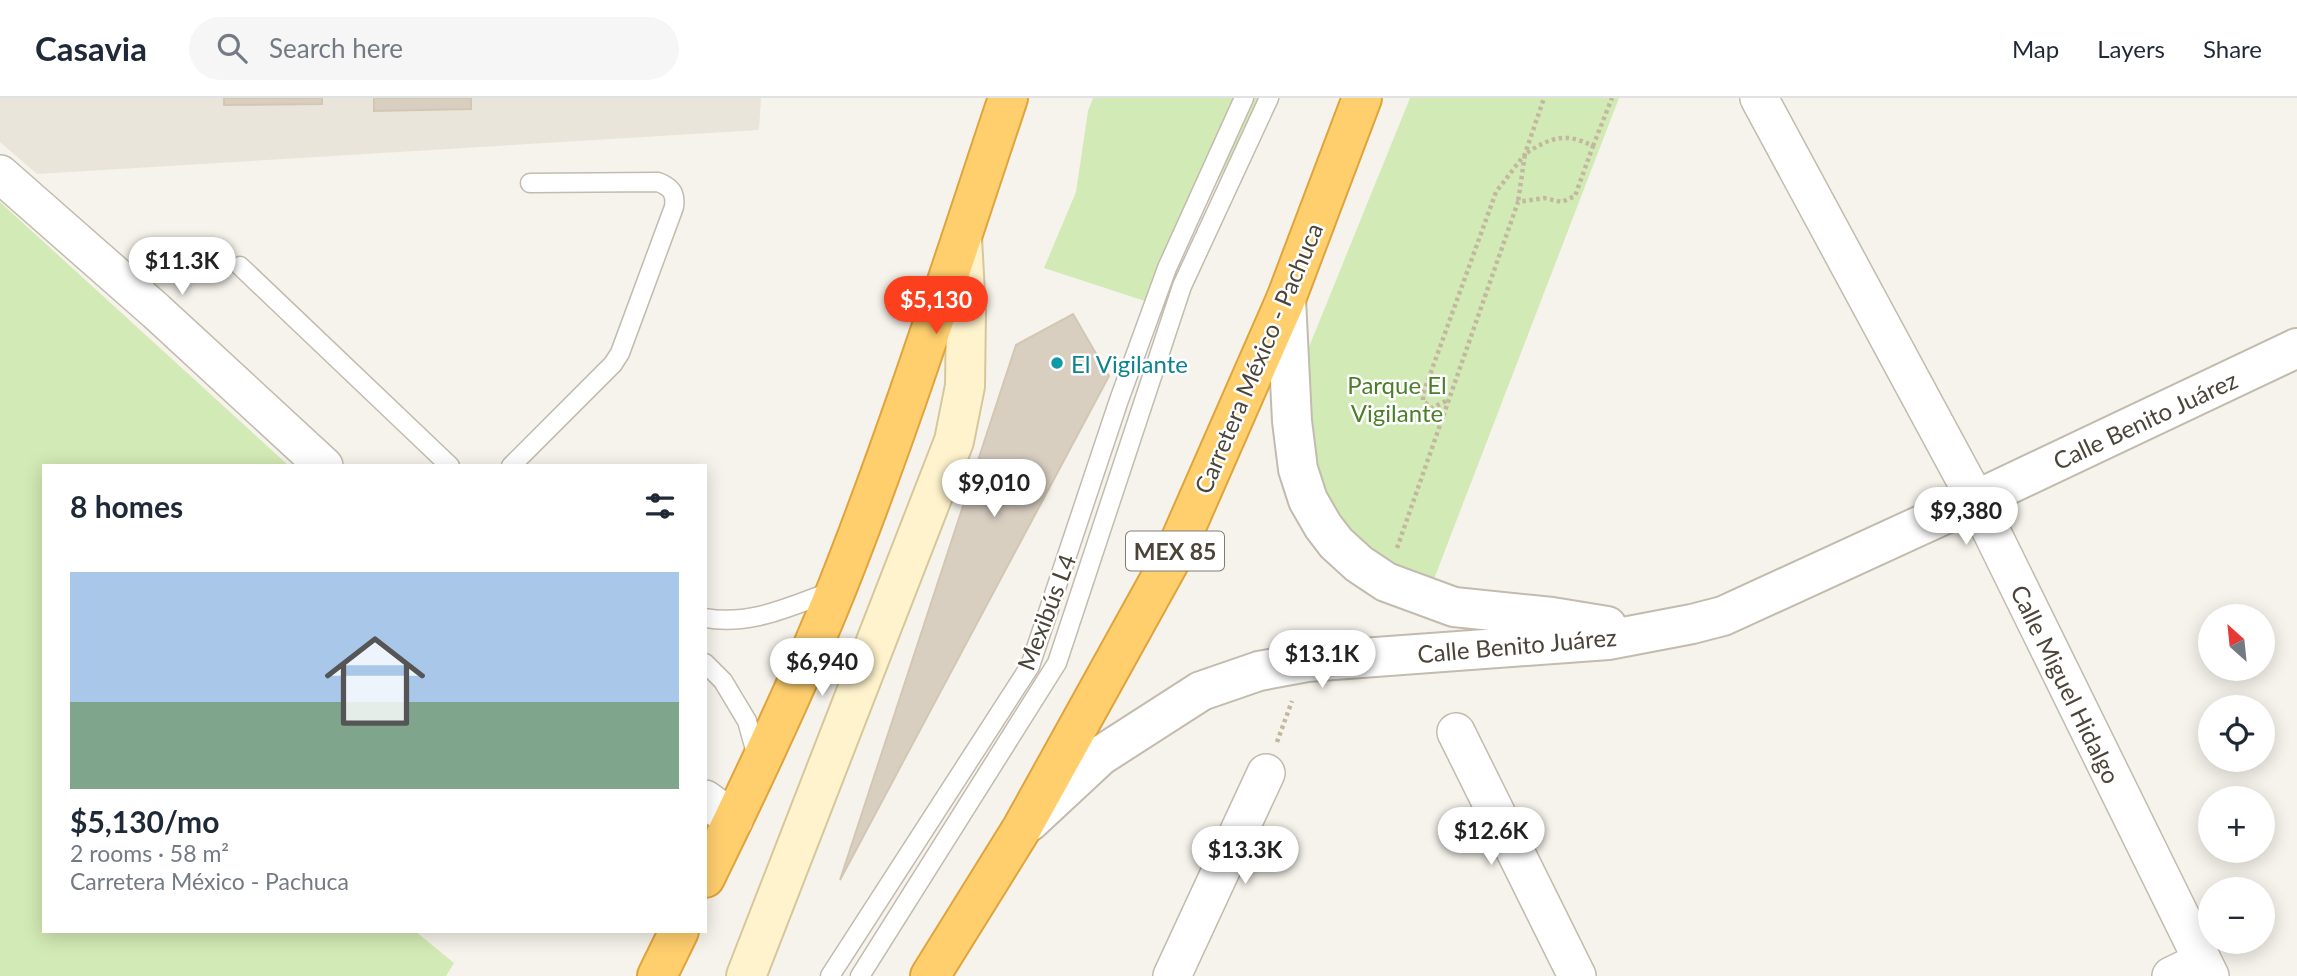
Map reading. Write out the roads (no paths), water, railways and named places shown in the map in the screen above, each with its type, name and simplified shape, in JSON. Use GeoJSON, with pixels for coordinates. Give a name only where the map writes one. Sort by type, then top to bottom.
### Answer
{"type":"FeatureCollection","features":[{"type":"Feature","properties":{"kind":"highway"},"geometry":{"type":"LineString","coordinates":[[707,868],[719,809],[759,764],[836,589],[925,350],[1008,98]]}},
{"type":"Feature","properties":{"kind":"highway","name":"Carretera México - Pachuca"},"geometry":{"type":"LineString","coordinates":[[930,976],[1022,828],[1176,550],[1286,299],[1362,98]]}},
{"type":"Feature","properties":{"kind":"highway"},"geometry":{"type":"LineString","coordinates":[[657,976],[678,933]]}},
{"type":"Feature","properties":{"kind":"main road"},"geometry":{"type":"LineString","coordinates":[[746,976],[954,441],[965,386],[966,312],[962,234]]}},
{"type":"Feature","properties":{"kind":"street","name":"Calle Miguel Hidalgo"},"geometry":{"type":"LineString","coordinates":[[1759,98],[1976,500],[2195,971]]}},
{"type":"Feature","properties":{"kind":"street"},"geometry":{"type":"LineString","coordinates":[[0,174],[156,311],[322,464]]}},
{"type":"Feature","properties":{"kind":"street","name":"Calle Benito Juárez"},"geometry":{"type":"LineString","coordinates":[[1286,299],[1292,421],[1298,469],[1308,500],[1336,543],[1359,564],[1386,582],[1454,607],[1552,617],[1643,632]]}},
{"type":"Feature","properties":{"kind":"street","name":"Calle Benito Juárez"},"geometry":{"type":"LineString","coordinates":[[1022,828],[1100,756],[1200,691],[1259,671],[1307,662],[1608,640],[1692,625],[1723,616],[2297,348]]}},
{"type":"Feature","properties":{"kind":"street"},"geometry":{"type":"LineString","coordinates":[[1456,732],[1577,976]]}},
{"type":"Feature","properties":{"kind":"street"},"geometry":{"type":"LineString","coordinates":[[1172,976],[1266,773]]}},
{"type":"Feature","properties":{"kind":"lane","name":"Mexibús L4"},"geometry":{"type":"LineString","coordinates":[[830,976],[1030,666],[1119,400],[1167,268],[1244,98]]}},
{"type":"Feature","properties":{"kind":"lane","name":"Mexibús L4"},"geometry":{"type":"LineString","coordinates":[[860,976],[1057,663],[1182,286],[1269,98]]}},
{"type":"Feature","properties":{"kind":"lane"},"geometry":{"type":"LineString","coordinates":[[513,464],[613,364],[620,353],[675,199],[670,187],[658,182],[530,183]]}},
{"type":"Feature","properties":{"kind":"lane"},"geometry":{"type":"LineString","coordinates":[[240,266],[448,464]]}},
{"type":"Feature","properties":{"kind":"lane"},"geometry":{"type":"LineString","coordinates":[[707,618],[760,618],[836,589]]}},
{"type":"Feature","properties":{"kind":"lane"},"geometry":{"type":"LineString","coordinates":[[707,665],[723,681],[747,721],[759,764]]}},
{"type":"Feature","properties":{"kind":"place","name":"El Vigilante"},"geometry":{"type":"Point","coordinates":[1057,363]}},
{"type":"Feature","properties":{"kind":"park label","name":"Parque El Vigilante"},"geometry":{"type":"Point","coordinates":[1397,398]}}]}
